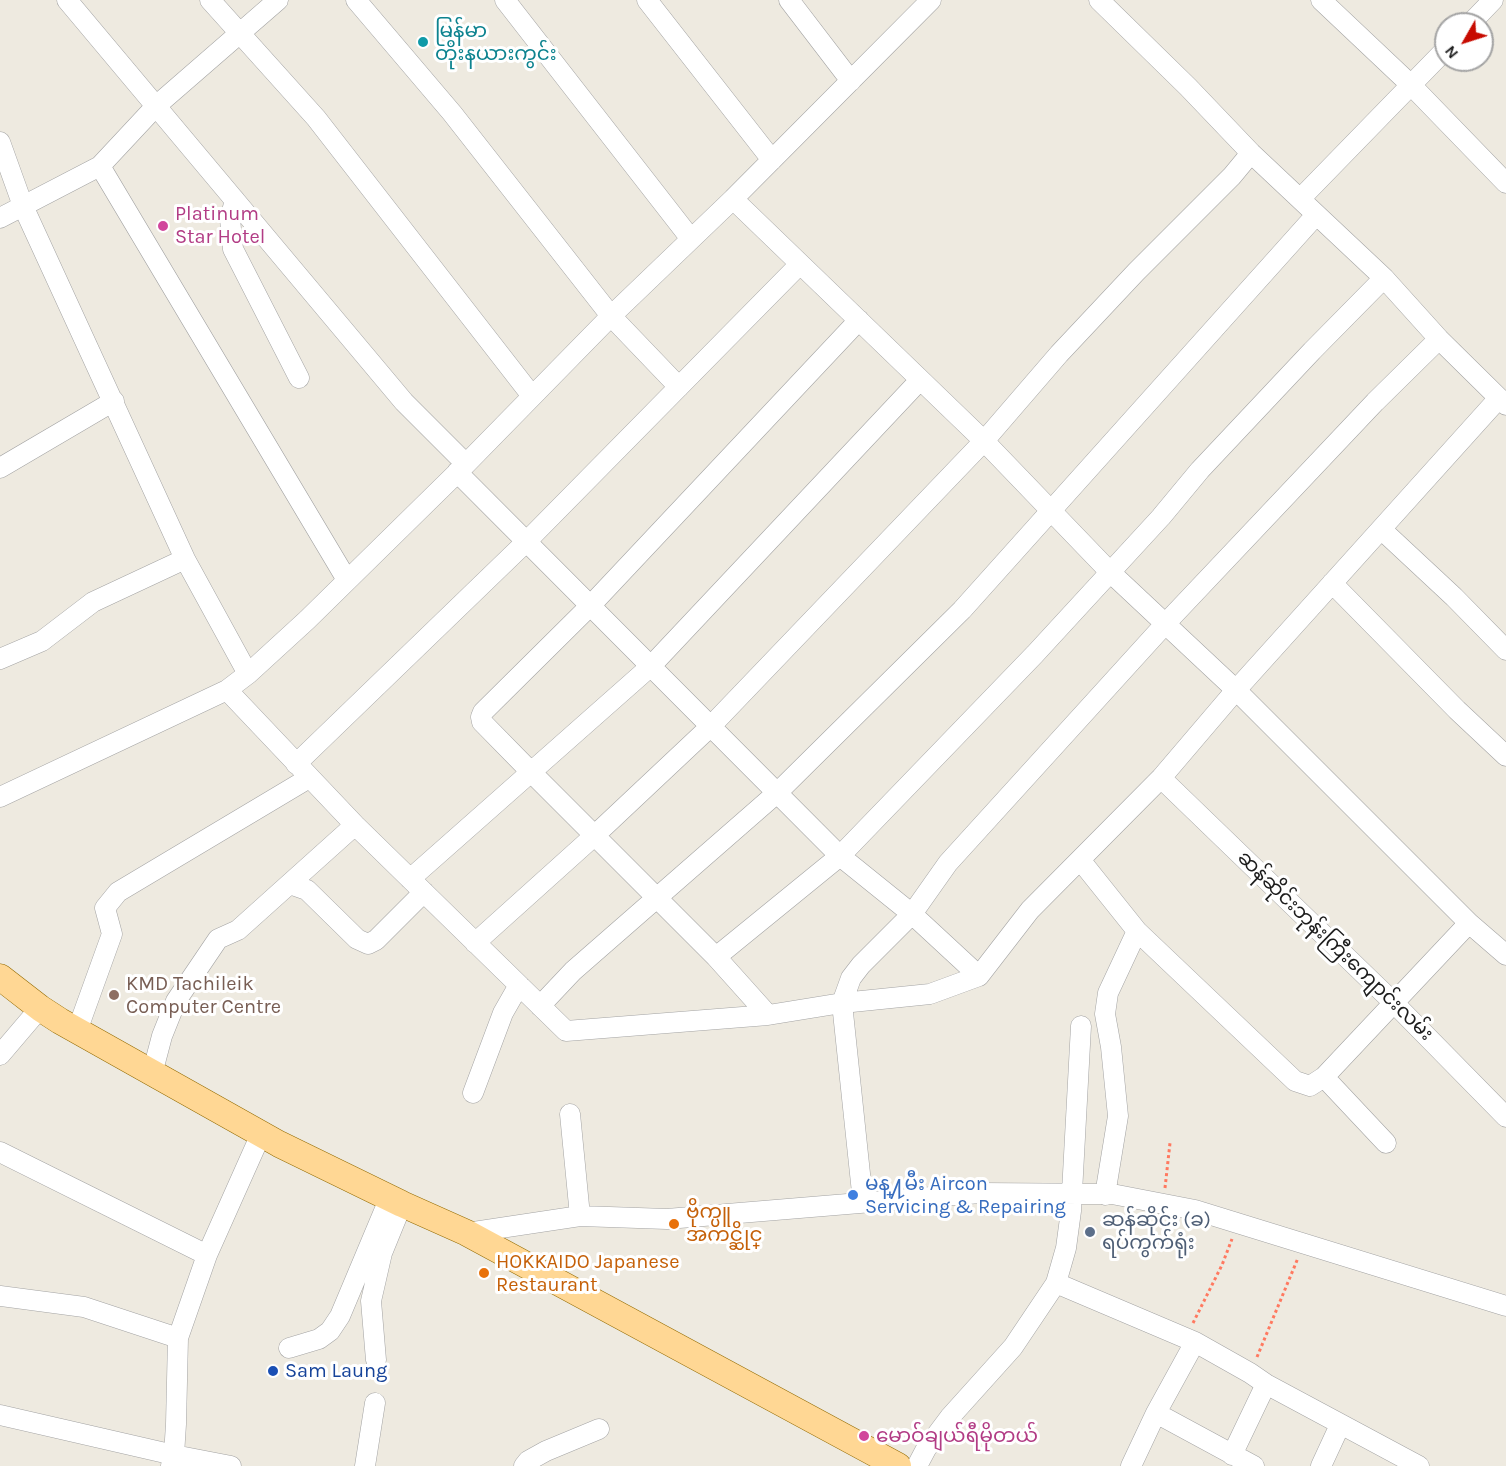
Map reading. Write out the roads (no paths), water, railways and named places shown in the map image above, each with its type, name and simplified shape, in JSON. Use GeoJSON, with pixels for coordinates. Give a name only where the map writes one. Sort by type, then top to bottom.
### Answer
{"type":"FeatureCollection","features":[{"type":"Feature","properties":{"kind":"main road"},"geometry":{"type":"LineString","coordinates":[[0,977],[40,1008],[77,1031],[261,1134],[396,1201],[467,1233],[898,1466]]}},
{"type":"Feature","properties":{"kind":"street"},"geometry":{"type":"LineString","coordinates":[[67,0],[404,402],[528,541],[840,855],[912,914],[979,976]]}},
{"type":"Feature","properties":{"kind":"street"},"geometry":{"type":"LineString","coordinates":[[210,0],[316,118],[532,396]]}},
{"type":"Feature","properties":{"kind":"street"},"geometry":{"type":"LineString","coordinates":[[0,218],[100,166],[156,106],[278,0]]}},
{"type":"Feature","properties":{"kind":"street"},"geometry":{"type":"LineString","coordinates":[[356,0],[452,113],[611,316],[679,387]]}},
{"type":"Feature","properties":{"kind":"street"},"geometry":{"type":"LineString","coordinates":[[505,0],[691,240]]}},
{"type":"Feature","properties":{"kind":"street"},"geometry":{"type":"LineString","coordinates":[[647,0],[772,160]]}},
{"type":"Feature","properties":{"kind":"street"},"geometry":{"type":"LineString","coordinates":[[789,0],[851,81]]}},
{"type":"Feature","properties":{"kind":"street"},"geometry":{"type":"LineString","coordinates":[[0,797],[227,690],[248,674],[461,468],[611,316],[733,199],[931,0]]}},
{"type":"Feature","properties":{"kind":"street"},"geometry":{"type":"LineString","coordinates":[[227,690],[355,825],[566,1031],[768,1015],[842,1003],[930,994],[979,976],[1030,910],[1161,778],[1332,583],[1502,402],[1439,339],[1384,278],[1251,153],[1188,87],[1099,0]]}},
{"type":"Feature","properties":{"kind":"street"},"geometry":{"type":"LineString","coordinates":[[1321,0],[1411,85],[1506,183]]}},
{"type":"Feature","properties":{"kind":"street"},"geometry":{"type":"LineString","coordinates":[[1482,12],[1493,0]]}},
{"type":"Feature","properties":{"kind":"street"},"geometry":{"type":"LineString","coordinates":[[1300,199],[1434,61]]}},
{"type":"Feature","properties":{"kind":"street"},"geometry":{"type":"LineString","coordinates":[[0,142],[24,206],[185,559],[248,674]]}},
{"type":"Feature","properties":{"kind":"street"},"geometry":{"type":"LineString","coordinates":[[475,943],[711,726],[984,441],[1059,354],[1136,272],[1232,176],[1251,153]]}},
{"type":"Feature","properties":{"kind":"street"},"geometry":{"type":"LineString","coordinates":[[100,166],[347,580]]}},
{"type":"Feature","properties":{"kind":"street"},"geometry":{"type":"LineString","coordinates":[[733,199],[984,441],[1110,572],[1236,690],[1469,923],[1506,956]]}},
{"type":"Feature","properties":{"kind":"street"},"geometry":{"type":"LineString","coordinates":[[236,200],[230,219],[233,249],[299,378]]}},
{"type":"Feature","properties":{"kind":"street"},"geometry":{"type":"LineString","coordinates":[[540,1006],[573,971],[778,792],[962,610],[1316,216]]}},
{"type":"Feature","properties":{"kind":"street"},"geometry":{"type":"LineString","coordinates":[[296,764],[528,541],[800,264]]}},
{"type":"Feature","properties":{"kind":"street"},"geometry":{"type":"LineString","coordinates":[[716,957],[840,855],[1035,654],[1161,517],[1208,461],[1384,278]]}},
{"type":"Feature","properties":{"kind":"street"},"geometry":{"type":"LineString","coordinates":[[768,1015],[716,957],[482,722],[481,717],[483,712],[591,605],[858,320]]}},
{"type":"Feature","properties":{"kind":"street"},"geometry":{"type":"LineString","coordinates":[[863,1202],[842,1003],[851,978],[861,964],[912,914],[948,863],[1166,623],[1367,411],[1439,339]]}},
{"type":"Feature","properties":{"kind":"street"},"geometry":{"type":"LineString","coordinates":[[290,884],[307,890],[357,939],[369,944],[376,940],[417,886],[532,773],[651,666],[920,380]]}},
{"type":"Feature","properties":{"kind":"street"},"geometry":{"type":"LineString","coordinates":[[0,468],[114,401]]}},
{"type":"Feature","properties":{"kind":"street"},"geometry":{"type":"LineString","coordinates":[[1381,529],[1503,641]]}},
{"type":"Feature","properties":{"kind":"street"},"geometry":{"type":"LineString","coordinates":[[0,659],[42,641],[93,602],[185,559]]}},
{"type":"Feature","properties":{"kind":"street"},"geometry":{"type":"LineString","coordinates":[[1332,583],[1457,710],[1506,756]]}},
{"type":"Feature","properties":{"kind":"street"},"geometry":{"type":"LineString","coordinates":[[77,1031],[112,934],[105,908],[118,892],[309,778]]}},
{"type":"Feature","properties":{"kind":"street","name":"ဆန်ဆိုင်းဘုန်းကြီးကျောင်းလမ်း"},"geometry":{"type":"LineString","coordinates":[[1161,778],[1393,1002],[1506,1117]]}},
{"type":"Feature","properties":{"kind":"street"},"geometry":{"type":"LineString","coordinates":[[152,1074],[162,1036],[176,1001],[218,939],[238,930],[355,825]]}},
{"type":"Feature","properties":{"kind":"street"},"geometry":{"type":"LineString","coordinates":[[1081,861],[1137,931],[1295,1081],[1310,1086],[1324,1077],[1469,923]]}},
{"type":"Feature","properties":{"kind":"street"},"geometry":{"type":"LineString","coordinates":[[1104,1195],[1118,1116],[1105,1014],[1108,993],[1137,931]]}},
{"type":"Feature","properties":{"kind":"street"},"geometry":{"type":"LineString","coordinates":[[473,1093],[503,1013],[519,985]]}},
{"type":"Feature","properties":{"kind":"street"},"geometry":{"type":"LineString","coordinates":[[0,1055],[40,1008]]}},
{"type":"Feature","properties":{"kind":"street"},"geometry":{"type":"LineString","coordinates":[[917,1466],[926,1449],[950,1417],[1013,1347],[1056,1283],[1066,1248],[1081,1026]]}},
{"type":"Feature","properties":{"kind":"street"},"geometry":{"type":"LineString","coordinates":[[1324,1077],[1386,1143]]}},
{"type":"Feature","properties":{"kind":"street"},"geometry":{"type":"LineString","coordinates":[[570,1114],[580,1216]]}},
{"type":"Feature","properties":{"kind":"street"},"geometry":{"type":"LineString","coordinates":[[173,1461],[178,1338],[207,1255],[261,1134]]}},
{"type":"Feature","properties":{"kind":"street"},"geometry":{"type":"LineString","coordinates":[[0,1152],[207,1255]]}},
{"type":"Feature","properties":{"kind":"street"},"geometry":{"type":"LineString","coordinates":[[467,1233],[580,1216],[667,1218],[980,1193],[1104,1195],[1195,1210],[1506,1306]]}},
{"type":"Feature","properties":{"kind":"street"},"geometry":{"type":"LineString","coordinates":[[289,1347],[319,1339],[330,1331],[340,1316],[396,1201]]}},
{"type":"Feature","properties":{"kind":"street"},"geometry":{"type":"LineString","coordinates":[[376,1360],[371,1301],[396,1201]]}},
{"type":"Feature","properties":{"kind":"street"},"geometry":{"type":"LineString","coordinates":[[1056,1283],[1190,1340],[1340,1425],[1419,1466]]}},
{"type":"Feature","properties":{"kind":"street"},"geometry":{"type":"LineString","coordinates":[[0,1296],[84,1307],[178,1338]]}},
{"type":"Feature","properties":{"kind":"street"},"geometry":{"type":"LineString","coordinates":[[1131,1466],[1190,1340]]}},
{"type":"Feature","properties":{"kind":"street"},"geometry":{"type":"LineString","coordinates":[[1232,1455],[1258,1379]]}},
{"type":"Feature","properties":{"kind":"street"},"geometry":{"type":"LineString","coordinates":[[365,1466],[375,1403]]}},
{"type":"Feature","properties":{"kind":"street"},"geometry":{"type":"LineString","coordinates":[[1156,1413],[1254,1466]]}},
{"type":"Feature","properties":{"kind":"street"},"geometry":{"type":"LineString","coordinates":[[0,1415],[173,1461],[231,1466]]}},
{"type":"Feature","properties":{"kind":"street"},"geometry":{"type":"LineString","coordinates":[[1321,1466],[1340,1425]]}},
{"type":"Feature","properties":{"kind":"street"},"geometry":{"type":"LineString","coordinates":[[524,1466],[528,1461],[546,1451],[599,1429]]}},
{"type":"Feature","properties":{"kind":"place","name":"မြန်မာ တိုးနယားကွင်း"},"geometry":{"type":"Point","coordinates":[423,42]}},
{"type":"Feature","properties":{"kind":"place","name":"Platinum Star Hotel"},"geometry":{"type":"Point","coordinates":[163,226]}},
{"type":"Feature","properties":{"kind":"place","name":"KMD Tachileik Computer Centre"},"geometry":{"type":"Point","coordinates":[114,995]}},
{"type":"Feature","properties":{"kind":"place","name":"မန္႔မီး Aircon Servicing & Repairing"},"geometry":{"type":"Point","coordinates":[853,1195]}},
{"type":"Feature","properties":{"kind":"place","name":"ဗိုက္ပူ အကင္ဆိုင္"},"geometry":{"type":"Point","coordinates":[674,1224]}},
{"type":"Feature","properties":{"kind":"place","name":"ဆန်ဆိုင်း (ခ) ရပ်ကွက်ရုံး"},"geometry":{"type":"Point","coordinates":[1090,1232]}},
{"type":"Feature","properties":{"kind":"place","name":"HOKKAIDO Japanese Restaurant"},"geometry":{"type":"Point","coordinates":[484,1273]}},
{"type":"Feature","properties":{"kind":"place","name":"Sam Laung"},"geometry":{"type":"Point","coordinates":[273,1371]}},
{"type":"Feature","properties":{"kind":"place","name":"မောဝ်ချယ်ရီမိုတယ်"},"geometry":{"type":"Point","coordinates":[864,1436]}}]}
